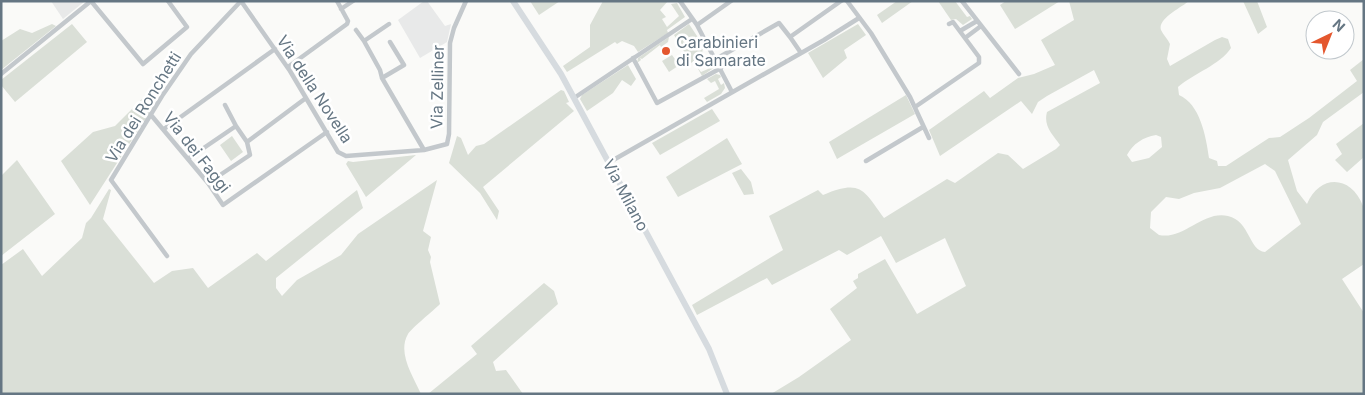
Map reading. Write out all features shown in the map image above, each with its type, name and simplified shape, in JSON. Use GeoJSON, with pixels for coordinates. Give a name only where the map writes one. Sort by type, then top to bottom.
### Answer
{"type":"FeatureCollection","features":[{"type":"Feature","properties":{"kind":"street"},"geometry":{"type":"LineString","coordinates":[[1,74],[91,1],[143,64],[187,27],[168,1]]}},
{"type":"Feature","properties":{"kind":"street","name":"Via della Novella"},"geometry":{"type":"LineString","coordinates":[[241,1],[288,67],[338,152],[346,156],[424,150],[445,146]]}},
{"type":"Feature","properties":{"kind":"street","name":"Via dei Ronchetti"},"geometry":{"type":"LineString","coordinates":[[167,256],[111,180],[151,114],[191,54],[241,1]]}},
{"type":"Feature","properties":{"kind":"street"},"geometry":{"type":"LineString","coordinates":[[288,67],[344,29],[348,21],[337,1]]}},
{"type":"Feature","properties":{"kind":"street"},"geometry":{"type":"LineString","coordinates":[[341,9],[352,1]]}},
{"type":"Feature","properties":{"kind":"street","name":"Via Zelliner"},"geometry":{"type":"LineString","coordinates":[[445,146],[449,134],[450,44],[454,28],[466,1]]}},
{"type":"Feature","properties":{"kind":"street","name":"Via Milano"},"geometry":{"type":"LineString","coordinates":[[513,1],[546,50],[574,98],[709,349],[727,394]]}},
{"type":"Feature","properties":{"kind":"street"},"geometry":{"type":"LineString","coordinates":[[680,1],[716,59],[732,92]]}},
{"type":"Feature","properties":{"kind":"street"},"geometry":{"type":"LineString","coordinates":[[696,25],[731,1]]}},
{"type":"Feature","properties":{"kind":"street"},"geometry":{"type":"LineString","coordinates":[[790,37],[841,1]]}},
{"type":"Feature","properties":{"kind":"street"},"geometry":{"type":"LineString","coordinates":[[847,1],[890,63],[915,107],[929,138]]}},
{"type":"Feature","properties":{"kind":"street"},"geometry":{"type":"LineString","coordinates":[[964,2],[1019,74]]}},
{"type":"Feature","properties":{"kind":"street"},"geometry":{"type":"LineString","coordinates":[[608,163],[802,53],[859,18]]}},
{"type":"Feature","properties":{"kind":"street"},"geometry":{"type":"LineString","coordinates":[[574,98],[692,19]]}},
{"type":"Feature","properties":{"kind":"street"},"geometry":{"type":"LineString","coordinates":[[960,32],[977,21]]}},
{"type":"Feature","properties":{"kind":"street"},"geometry":{"type":"LineString","coordinates":[[915,107],[979,63],[978,57],[953,22],[949,24]]}},
{"type":"Feature","properties":{"kind":"street"},"geometry":{"type":"LineString","coordinates":[[716,59],[779,23],[802,53]]}},
{"type":"Feature","properties":{"kind":"street"},"geometry":{"type":"LineString","coordinates":[[364,41],[389,24]]}},
{"type":"Feature","properties":{"kind":"street"},"geometry":{"type":"LineString","coordinates":[[965,38],[981,26]]}},
{"type":"Feature","properties":{"kind":"street"},"geometry":{"type":"LineString","coordinates":[[356,30],[364,41],[380,70],[382,78],[424,150]]}},
{"type":"Feature","properties":{"kind":"street"},"geometry":{"type":"LineString","coordinates":[[382,78],[404,65],[390,42]]}},
{"type":"Feature","properties":{"kind":"street"},"geometry":{"type":"LineString","coordinates":[[164,128],[275,49]]}},
{"type":"Feature","properties":{"kind":"street"},"geometry":{"type":"LineString","coordinates":[[632,58],[656,103],[721,68]]}},
{"type":"Feature","properties":{"kind":"street"},"geometry":{"type":"LineString","coordinates":[[247,142],[306,98]]}},
{"type":"Feature","properties":{"kind":"street"},"geometry":{"type":"LineString","coordinates":[[208,183],[250,155],[247,142],[225,105]]}},
{"type":"Feature","properties":{"kind":"street","name":"Via dei Faggi"},"geometry":{"type":"LineString","coordinates":[[151,114],[189,158],[223,206],[326,132]]}},
{"type":"Feature","properties":{"kind":"street"},"geometry":{"type":"LineString","coordinates":[[189,158],[236,126]]}},
{"type":"Feature","properties":{"kind":"street"},"geometry":{"type":"LineString","coordinates":[[866,161],[923,127]]}},
{"type":"Feature","properties":{"kind":"shaded area"},"geometry":{"type":"Polygon","coordinates":[[[51,1],[85,1],[63,19],[51,1]]]}},
{"type":"Feature","properties":{"kind":"shaded area"},"geometry":{"type":"Polygon","coordinates":[[[424,1],[427,1],[445,26],[451,24],[447,42],[420,58],[398,20],[424,1]]]}},
{"type":"Feature","properties":{"kind":"shaded area"},"geometry":{"type":"Polygon","coordinates":[[[530,1],[560,1],[539,15],[530,1]]]}},
{"type":"Feature","properties":{"kind":"shaded area"},"geometry":{"type":"Polygon","coordinates":[[[603,1],[668,1],[660,10],[666,17],[662,19],[667,27],[679,16],[671,4],[677,3],[685,17],[667,30],[668,33],[638,52],[634,46],[622,41],[617,44],[615,42],[567,72],[563,66],[590,47],[590,25],[603,1]]]}},
{"type":"Feature","properties":{"kind":"shaded area"},"geometry":{"type":"Polygon","coordinates":[[[897,1],[913,1],[882,23],[877,15],[897,1]]]}},
{"type":"Feature","properties":{"kind":"shaded area"},"geometry":{"type":"Polygon","coordinates":[[[938,1],[955,1],[967,17],[970,16],[972,19],[963,25],[956,19],[951,20],[938,1]]]}},
{"type":"Feature","properties":{"kind":"shaded area"},"geometry":{"type":"Polygon","coordinates":[[[1006,1],[1060,1],[1015,29],[1000,5],[1006,1]]]}},
{"type":"Feature","properties":{"kind":"shaded area"},"geometry":{"type":"Polygon","coordinates":[[[1069,1],[1189,1],[1166,18],[1161,26],[1162,32],[1170,44],[1167,59],[1170,66],[1215,40],[1222,37],[1228,39],[1231,48],[1226,54],[1178,87],[1179,95],[1186,99],[1197,113],[1204,131],[1209,158],[1217,161],[1218,166],[1226,166],[1269,138],[1280,137],[1309,118],[1357,81],[1350,70],[1364,59],[1364,92],[1323,122],[1317,135],[1288,160],[1297,191],[1307,204],[1320,187],[1327,183],[1335,182],[1351,188],[1363,206],[1364,264],[1342,279],[1364,313],[1364,394],[771,394],[799,377],[851,340],[830,309],[857,288],[853,281],[858,278],[858,274],[885,259],[917,314],[966,286],[945,238],[896,263],[881,236],[847,255],[839,250],[772,285],[767,278],[697,315],[692,305],[783,250],[769,216],[818,190],[823,195],[846,188],[860,190],[866,194],[884,218],[947,179],[955,183],[998,153],[1008,155],[1023,169],[1056,149],[1060,145],[1046,122],[1047,112],[1100,83],[1094,70],[1038,102],[1032,114],[1021,101],[940,156],[929,130],[984,91],[990,98],[1018,78],[1034,74],[1055,65],[1041,40],[1074,20],[1069,1]],[[1156,135],[1143,139],[1132,148],[1127,155],[1132,162],[1149,158],[1162,147],[1161,137],[1156,135]],[[1265,164],[1220,188],[1194,193],[1179,199],[1166,197],[1151,212],[1150,228],[1159,235],[1168,235],[1185,230],[1210,217],[1228,216],[1241,224],[1256,247],[1265,252],[1301,224],[1275,171],[1265,164]]]}},
{"type":"Feature","properties":{"kind":"shaded area"},"geometry":{"type":"Polygon","coordinates":[[[1243,1],[1257,1],[1267,27],[1258,34],[1243,1]]]}},
{"type":"Feature","properties":{"kind":"shaded area"},"geometry":{"type":"Polygon","coordinates":[[[52,24],[56,26],[1,70],[1,41],[20,29],[32,33],[52,24]]]}},
{"type":"Feature","properties":{"kind":"shaded area"},"geometry":{"type":"Polygon","coordinates":[[[72,24],[87,42],[15,102],[1,85],[1,80],[72,24]]]}},
{"type":"Feature","properties":{"kind":"shaded area"},"geometry":{"type":"Polygon","coordinates":[[[689,24],[705,48],[702,51],[707,59],[709,57],[715,67],[702,76],[697,67],[701,72],[708,69],[701,56],[691,63],[674,35],[689,24]]]}},
{"type":"Feature","properties":{"kind":"shaded area"},"geometry":{"type":"Polygon","coordinates":[[[858,24],[866,35],[844,50],[847,58],[823,78],[808,53],[858,24]]]}},
{"type":"Feature","properties":{"kind":"shaded area"},"geometry":{"type":"Polygon","coordinates":[[[669,37],[668,42],[661,47],[660,45],[642,59],[640,58],[641,60],[637,63],[638,58],[669,37]]]}},
{"type":"Feature","properties":{"kind":"shaded area"},"geometry":{"type":"Polygon","coordinates":[[[672,55],[677,62],[682,59],[684,62],[669,72],[662,61],[672,55]]]}},
{"type":"Feature","properties":{"kind":"shaded area"},"geometry":{"type":"Polygon","coordinates":[[[628,65],[636,79],[631,86],[622,80],[613,93],[587,111],[580,99],[582,95],[628,65]]]}},
{"type":"Feature","properties":{"kind":"shaded area"},"geometry":{"type":"Polygon","coordinates":[[[716,74],[720,75],[721,77],[718,79],[721,85],[724,83],[725,88],[721,94],[707,102],[704,98],[719,89],[715,81],[711,83],[707,79],[716,74]]]}},
{"type":"Feature","properties":{"kind":"shaded area"},"geometry":{"type":"Polygon","coordinates":[[[561,90],[564,91],[569,102],[566,103],[574,111],[483,187],[499,211],[497,220],[480,193],[449,163],[457,136],[461,138],[468,155],[476,146],[484,144],[561,90]]]}},
{"type":"Feature","properties":{"kind":"shaded area"},"geometry":{"type":"Polygon","coordinates":[[[906,95],[915,114],[837,159],[829,142],[906,95]]]}},
{"type":"Feature","properties":{"kind":"shaded area"},"geometry":{"type":"Polygon","coordinates":[[[143,98],[153,107],[90,205],[61,161],[93,132],[115,126],[143,98]]]}},
{"type":"Feature","properties":{"kind":"shaded area"},"geometry":{"type":"Polygon","coordinates":[[[712,109],[720,121],[660,155],[652,143],[712,109]]]}},
{"type":"Feature","properties":{"kind":"shaded area"},"geometry":{"type":"Polygon","coordinates":[[[1364,123],[1364,157],[1347,172],[1335,160],[1342,154],[1336,144],[1364,123]]]}},
{"type":"Feature","properties":{"kind":"shaded area"},"geometry":{"type":"Polygon","coordinates":[[[232,136],[243,152],[231,161],[220,145],[232,136]]]}},
{"type":"Feature","properties":{"kind":"shaded area"},"geometry":{"type":"Polygon","coordinates":[[[727,138],[742,164],[678,197],[666,177],[727,138]]]}},
{"type":"Feature","properties":{"kind":"shaded area"},"geometry":{"type":"Polygon","coordinates":[[[416,155],[366,197],[346,164],[348,161],[416,155]]]}},
{"type":"Feature","properties":{"kind":"shaded area"},"geometry":{"type":"Polygon","coordinates":[[[17,160],[55,214],[1,256],[1,176],[17,160]]]}},
{"type":"Feature","properties":{"kind":"shaded area"},"geometry":{"type":"Polygon","coordinates":[[[741,169],[751,182],[754,194],[744,195],[732,173],[741,169]]]}},
{"type":"Feature","properties":{"kind":"shaded area"},"geometry":{"type":"Polygon","coordinates":[[[437,180],[423,231],[431,237],[428,250],[440,304],[408,334],[404,349],[410,372],[421,394],[1,394],[1,265],[23,249],[42,276],[82,238],[86,223],[109,189],[111,190],[103,219],[154,283],[172,271],[193,268],[208,288],[257,253],[266,261],[357,190],[363,208],[276,278],[276,288],[282,296],[297,280],[341,255],[358,234],[437,180]]]}},
{"type":"Feature","properties":{"kind":"shaded area"},"geometry":{"type":"Polygon","coordinates":[[[544,283],[554,291],[558,304],[493,362],[496,371],[506,370],[523,394],[428,394],[477,354],[471,346],[544,283]]]}},
{"type":"Feature","properties":{"kind":"place","name":"Carabinieri di Samarate"},"geometry":{"type":"Point","coordinates":[666,51]}}]}
